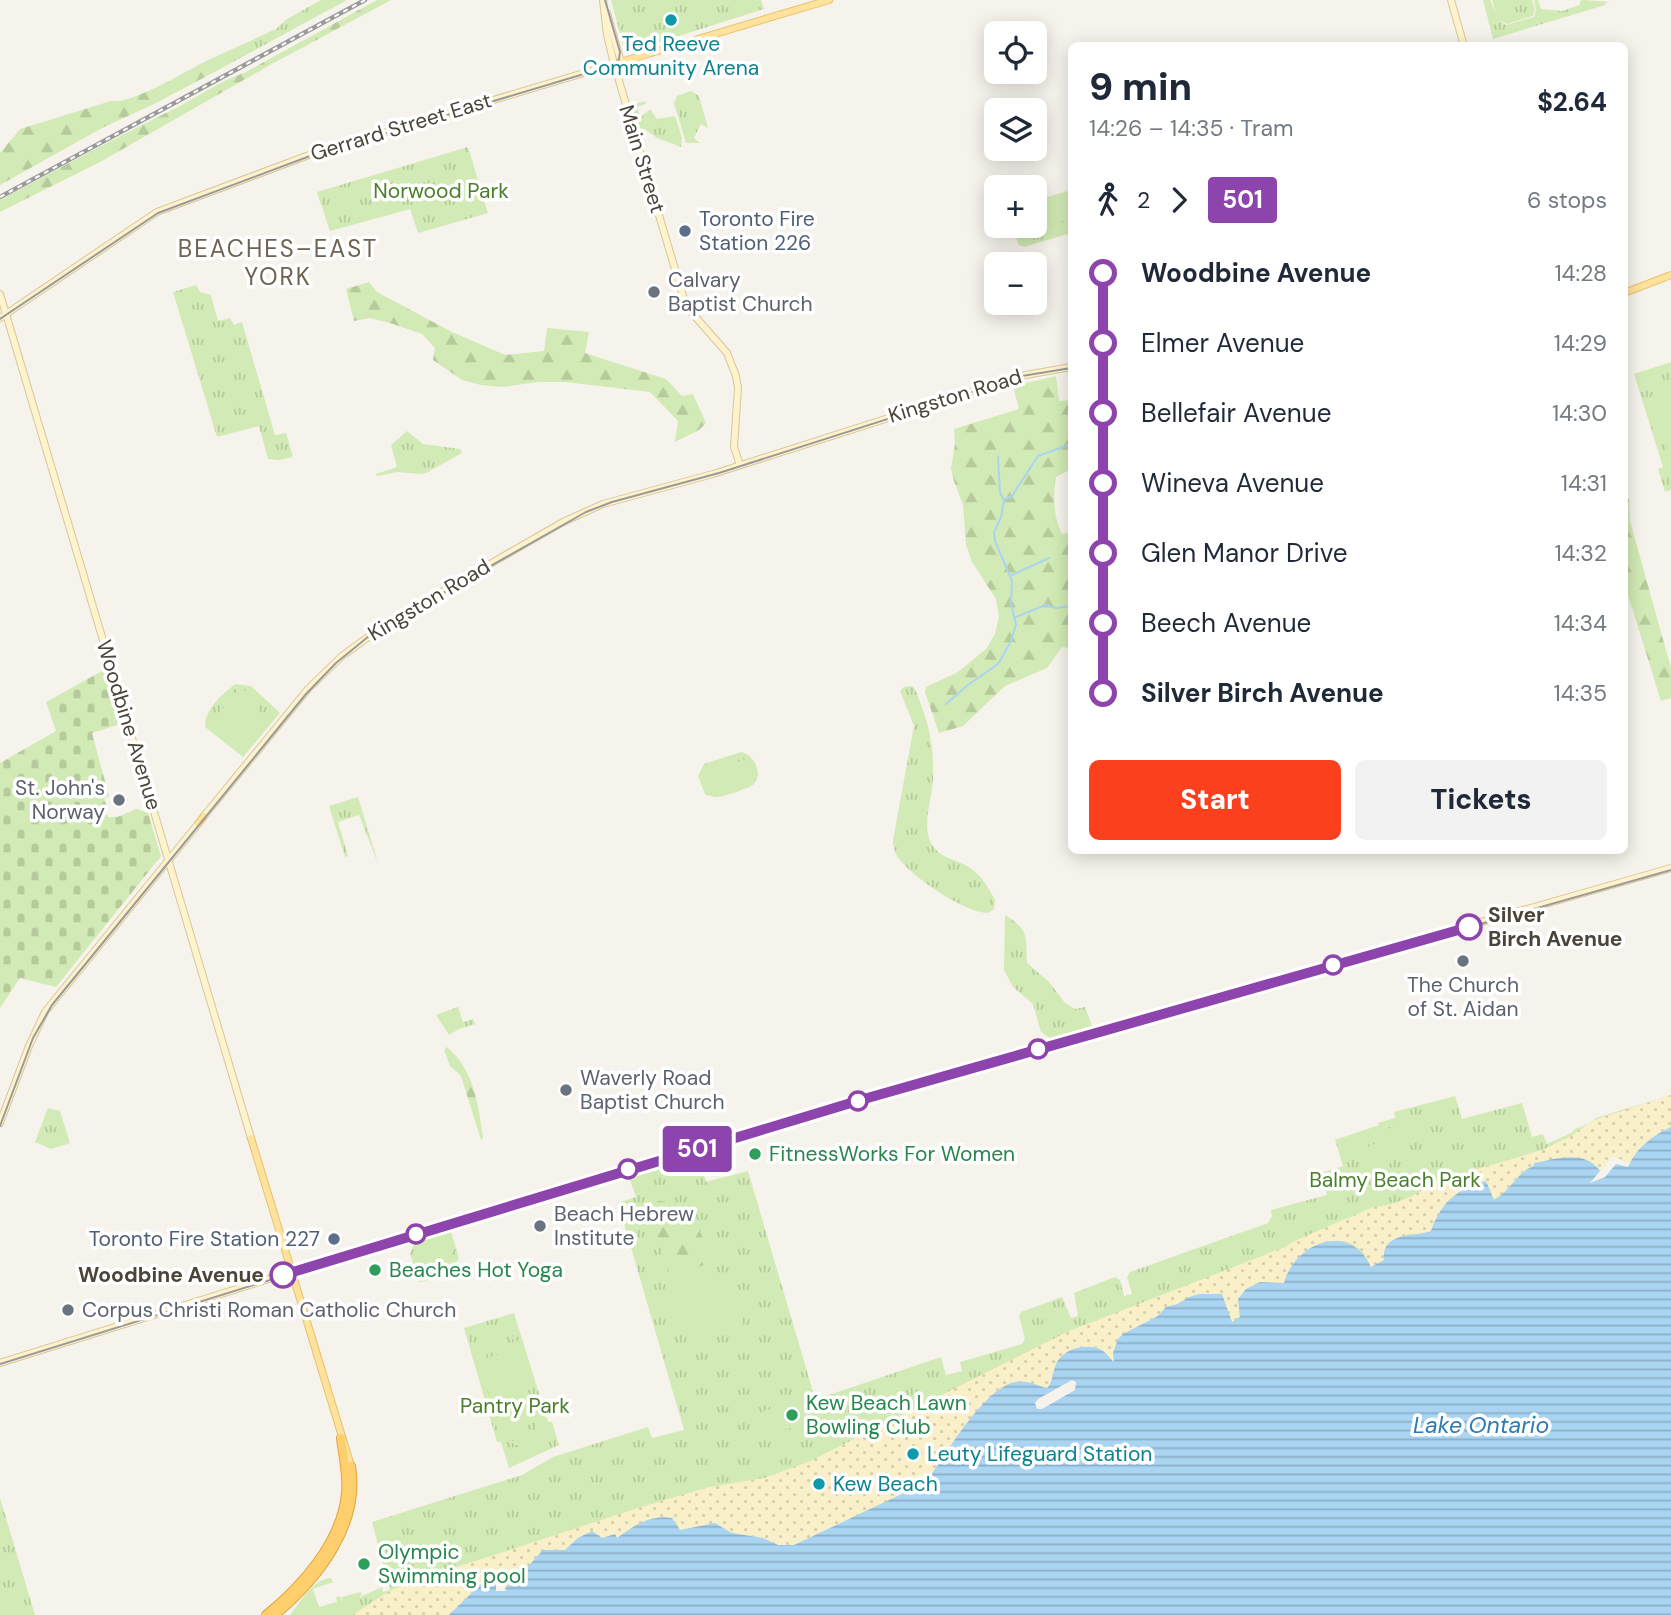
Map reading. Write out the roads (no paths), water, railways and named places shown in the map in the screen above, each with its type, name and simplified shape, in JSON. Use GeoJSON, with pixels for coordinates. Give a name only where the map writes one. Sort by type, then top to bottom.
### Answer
{"type":"FeatureCollection","features":[{"type":"Feature","properties":{"kind":"highway","name":"Woodbine Avenue"},"geometry":{"type":"LineString","coordinates":[[266,1615],[306,1575],[330,1541],[344,1505],[346,1477],[341,1438]]}},
{"type":"Feature","properties":{"kind":"highway"},"geometry":{"type":"LineString","coordinates":[[275,1615],[311,1580],[339,1537],[351,1503],[351,1466]]}},
{"type":"Feature","properties":{"kind":"main road","name":"Main Street"},"geometry":{"type":"LineString","coordinates":[[603,0],[617,63],[686,306],[727,353],[736,376],[738,388],[734,447],[740,465]]}},
{"type":"Feature","properties":{"kind":"main road","name":"Gerrard Street East"},"geometry":{"type":"LineString","coordinates":[[3,316],[157,212],[309,155],[829,0]]}},
{"type":"Feature","properties":{"kind":"main road"},"geometry":{"type":"LineString","coordinates":[[1451,0],[1463,42]]}},
{"type":"Feature","properties":{"kind":"main road"},"geometry":{"type":"LineString","coordinates":[[1628,291],[1671,275]]}},
{"type":"Feature","properties":{"kind":"main road","name":"Woodbine Avenue"},"geometry":{"type":"LineString","coordinates":[[0,294],[3,316],[351,1466]]}},
{"type":"Feature","properties":{"kind":"main road","name":"Kingston Road"},"geometry":{"type":"LineString","coordinates":[[0,1123],[29,1045],[45,1012],[308,689],[342,656],[374,631],[586,510],[616,499],[740,465],[1020,376],[1068,368]]}},
{"type":"Feature","properties":{"kind":"main road"},"geometry":{"type":"LineString","coordinates":[[0,1363],[292,1271],[870,1096],[1671,868]]}},
{"type":"Feature","properties":{"kind":"water","name":"Lake Ontario"},"geometry":{"type":"Polygon","coordinates":[[[1671,1127],[1671,1615],[449,1615],[481,1584],[496,1584],[496,1591],[506,1591],[505,1588],[511,1585],[543,1550],[565,1550],[578,1538],[592,1531],[602,1538],[615,1534],[617,1538],[649,1519],[672,1518],[680,1530],[715,1523],[732,1533],[763,1538],[778,1545],[794,1545],[904,1493],[907,1485],[919,1479],[927,1481],[966,1424],[991,1396],[1016,1382],[1028,1382],[1047,1388],[1057,1362],[1071,1350],[1097,1348],[1114,1363],[1113,1353],[1123,1334],[1158,1316],[1166,1307],[1199,1294],[1222,1294],[1232,1322],[1240,1317],[1238,1299],[1246,1289],[1260,1282],[1284,1283],[1299,1257],[1324,1242],[1350,1244],[1362,1253],[1371,1267],[1384,1260],[1388,1244],[1394,1240],[1431,1231],[1445,1204],[1466,1188],[1486,1181],[1494,1200],[1534,1166],[1534,1163],[1570,1157],[1586,1160],[1600,1171],[1590,1183],[1605,1177],[1616,1164],[1628,1167],[1646,1143],[1671,1127]]]}},
{"type":"Feature","properties":{"kind":"waterway"},"geometry":{"type":"LineString","coordinates":[[1005,499],[1012,496],[1038,456],[1068,445]]}},
{"type":"Feature","properties":{"kind":"waterway"},"geometry":{"type":"LineString","coordinates":[[946,704],[998,664],[1011,641],[1016,625],[1011,603],[1012,581],[994,533],[1004,500],[1000,493],[998,457]]}},
{"type":"Feature","properties":{"kind":"waterway"},"geometry":{"type":"LineString","coordinates":[[1012,575],[1049,558]]}},
{"type":"Feature","properties":{"kind":"waterway"},"geometry":{"type":"LineString","coordinates":[[1016,617],[1045,605],[1056,608],[1068,606]]}},
{"type":"Feature","properties":{"kind":"tram line"},"geometry":{"type":"LineString","coordinates":[[0,319],[158,213],[310,156],[614,65],[620,52],[605,0]]}},
{"type":"Feature","properties":{"kind":"tram line"},"geometry":{"type":"LineString","coordinates":[[0,1126],[33,1038],[52,1005],[306,694],[336,663],[374,632],[586,512],[612,502],[719,473],[1022,376],[1068,368]]}},
{"type":"Feature","properties":{"kind":"tram line"},"geometry":{"type":"LineString","coordinates":[[0,1364],[498,1209],[864,1099],[1671,870]]}},
{"type":"Feature","properties":{"kind":"tram line","name":"501"},"geometry":{"type":"LineString","coordinates":[[283,1275],[864,1099],[1469,927]]}},
{"type":"Feature","properties":{"kind":"railway"},"geometry":{"type":"LineString","coordinates":[[0,197],[365,0]]}},
{"type":"Feature","properties":{"kind":"place","name":"Ted Reeve Community Arena"},"geometry":{"type":"Point","coordinates":[671,20]}},
{"type":"Feature","properties":{"kind":"place","name":"Toronto Fire Station 226"},"geometry":{"type":"Point","coordinates":[685,231]}},
{"type":"Feature","properties":{"kind":"place","name":"Calvary Baptist Church"},"geometry":{"type":"Point","coordinates":[654,292]}},
{"type":"Feature","properties":{"kind":"place","name":"St. John's Norway"},"geometry":{"type":"Point","coordinates":[119,800]}},
{"type":"Feature","properties":{"kind":"place","name":"Silver Birch Avenue"},"geometry":{"type":"Point","coordinates":[1469,927]}},
{"type":"Feature","properties":{"kind":"place","name":"The Church of St. Aidan"},"geometry":{"type":"Point","coordinates":[1463,961]}},
{"type":"Feature","properties":{"kind":"place","name":"Waverly Road Baptist Church"},"geometry":{"type":"Point","coordinates":[566,1090]}},
{"type":"Feature","properties":{"kind":"place","name":"FitnessWorks For Women"},"geometry":{"type":"Point","coordinates":[755,1154]}},
{"type":"Feature","properties":{"kind":"place","name":"Beach Hebrew Institute"},"geometry":{"type":"Point","coordinates":[540,1226]}},
{"type":"Feature","properties":{"kind":"place","name":"Toronto Fire Station 227"},"geometry":{"type":"Point","coordinates":[334,1239]}},
{"type":"Feature","properties":{"kind":"place","name":"Beaches Hot Yoga"},"geometry":{"type":"Point","coordinates":[375,1270]}},
{"type":"Feature","properties":{"kind":"place","name":"Woodbine Avenue"},"geometry":{"type":"Point","coordinates":[283,1275]}},
{"type":"Feature","properties":{"kind":"place","name":"Corpus Christi Roman Catholic Church"},"geometry":{"type":"Point","coordinates":[68,1310]}},
{"type":"Feature","properties":{"kind":"place","name":"Kew Beach Lawn Bowling Club"},"geometry":{"type":"Point","coordinates":[792,1415]}},
{"type":"Feature","properties":{"kind":"place","name":"Leuty Lifeguard Station"},"geometry":{"type":"Point","coordinates":[913,1454]}},
{"type":"Feature","properties":{"kind":"place","name":"Kew Beach"},"geometry":{"type":"Point","coordinates":[819,1484]}},
{"type":"Feature","properties":{"kind":"place","name":"Olympic Swimming pool"},"geometry":{"type":"Point","coordinates":[364,1564]}},
{"type":"Feature","properties":{"kind":"district","name":"BEACHES–EAST YORK"},"geometry":{"type":"Point","coordinates":[278,262]}},
{"type":"Feature","properties":{"kind":"park label","name":"Norwood Park"},"geometry":{"type":"Point","coordinates":[441,191]}},
{"type":"Feature","properties":{"kind":"park label","name":"Balmy Beach Park"},"geometry":{"type":"Point","coordinates":[1395,1180]}},
{"type":"Feature","properties":{"kind":"park label","name":"Pantry Park"},"geometry":{"type":"Point","coordinates":[515,1406]}}]}
